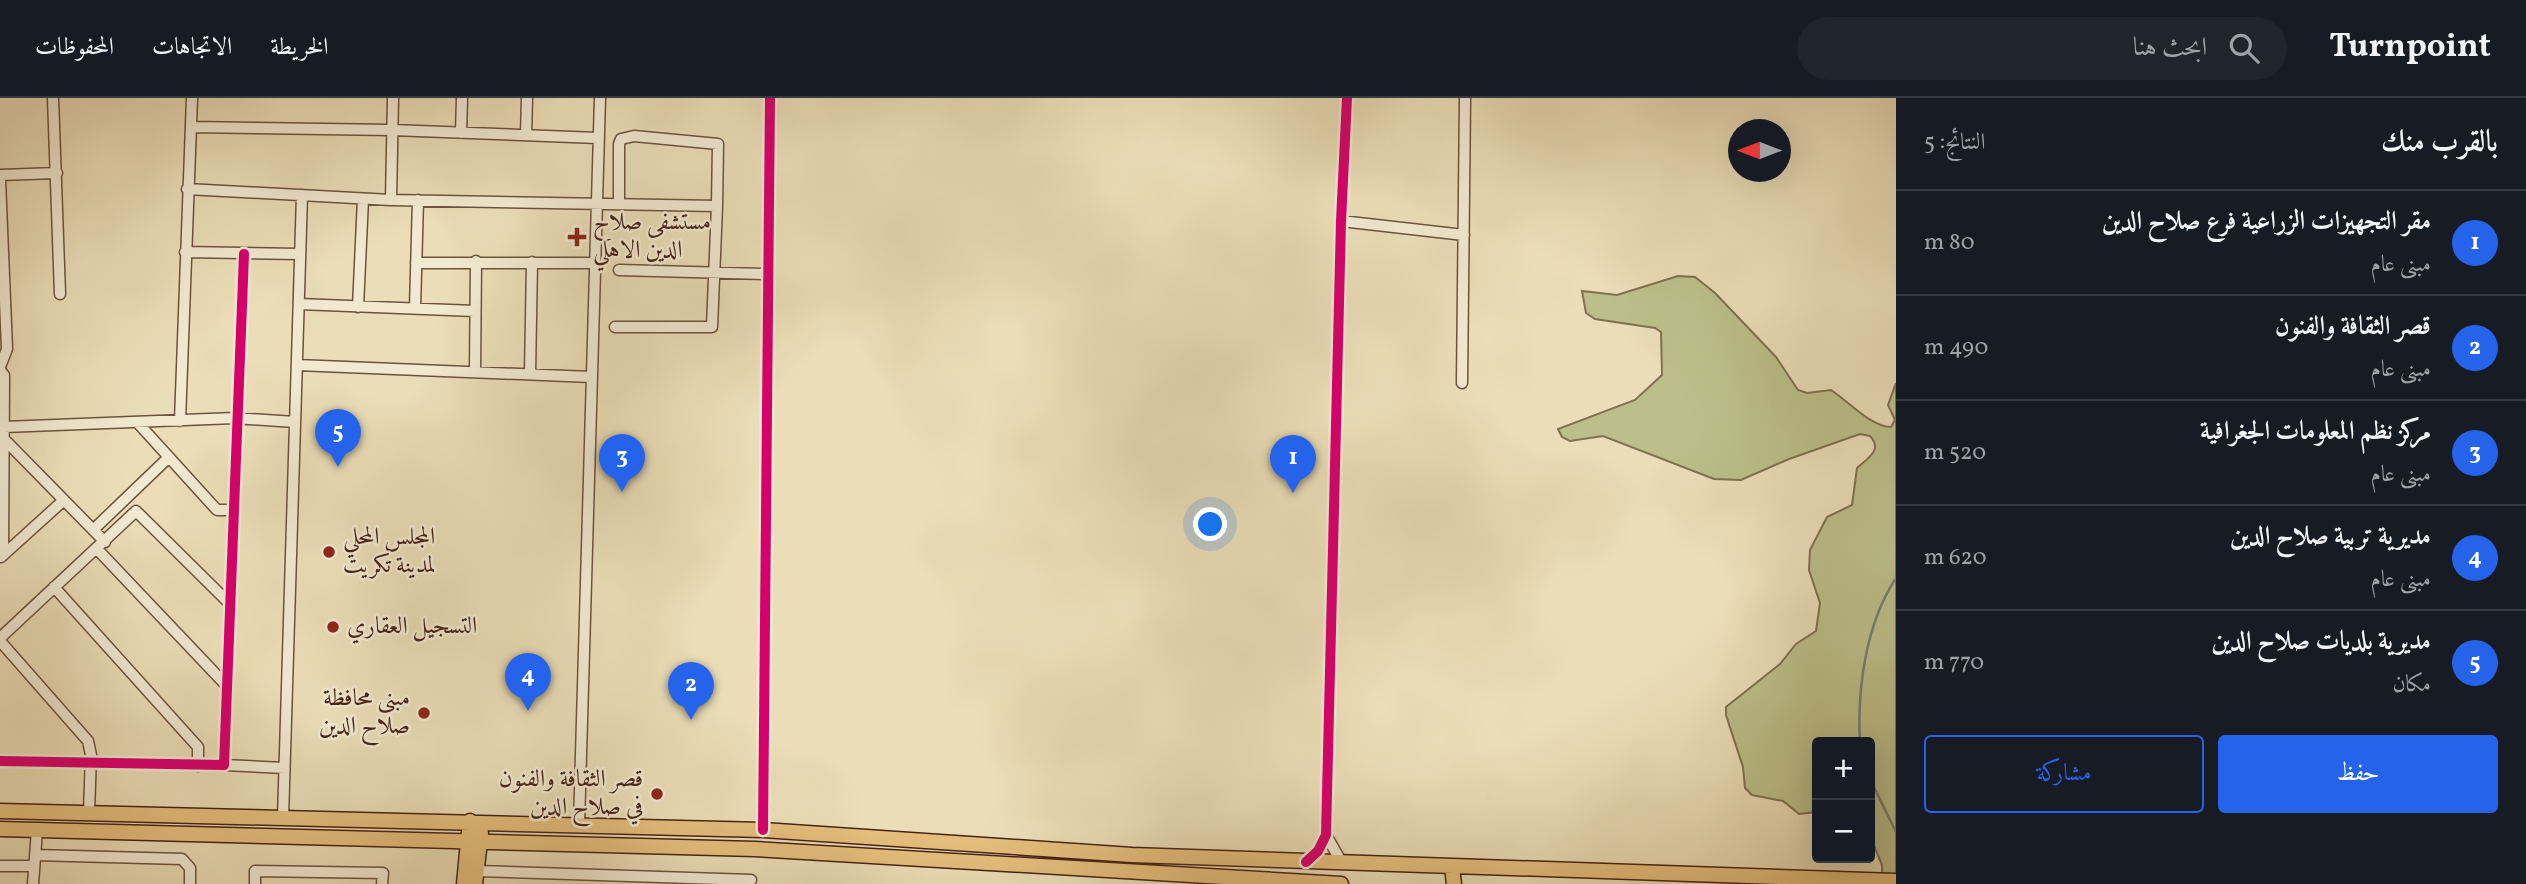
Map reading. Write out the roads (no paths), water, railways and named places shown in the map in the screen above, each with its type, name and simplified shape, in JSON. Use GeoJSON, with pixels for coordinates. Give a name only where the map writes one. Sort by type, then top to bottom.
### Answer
{"type":"FeatureCollection","features":[{"type":"Feature","properties":{"kind":"main road"},"geometry":{"type":"LineString","coordinates":[[0,811],[763,830],[1139,855],[1896,881]]}},
{"type":"Feature","properties":{"kind":"main road"},"geometry":{"type":"LineString","coordinates":[[475,821],[476,877]]}},
{"type":"Feature","properties":{"kind":"main road"},"geometry":{"type":"LineString","coordinates":[[0,829],[755,849],[1139,879],[1341,884]]}},
{"type":"Feature","properties":{"kind":"main road"},"geometry":{"type":"LineString","coordinates":[[464,884],[475,841]]}},
{"type":"Feature","properties":{"kind":"main road"},"geometry":{"type":"LineString","coordinates":[[1139,855],[1139,879]]}},
{"type":"Feature","properties":{"kind":"main road"},"geometry":{"type":"LineString","coordinates":[[1452,867],[1454,884]]}},
{"type":"Feature","properties":{"kind":"street"},"geometry":{"type":"LineString","coordinates":[[53,98],[60,294]]}},
{"type":"Feature","properties":{"kind":"street"},"geometry":{"type":"LineString","coordinates":[[180,421],[192,98]]}},
{"type":"Feature","properties":{"kind":"street"},"geometry":{"type":"LineString","coordinates":[[391,200],[393,98]]}},
{"type":"Feature","properties":{"kind":"street"},"geometry":{"type":"LineString","coordinates":[[461,133],[462,98]]}},
{"type":"Feature","properties":{"kind":"street"},"geometry":{"type":"LineString","coordinates":[[526,135],[527,98]]}},
{"type":"Feature","properties":{"kind":"street"},"geometry":{"type":"LineString","coordinates":[[579,824],[600,98]]}},
{"type":"Feature","properties":{"kind":"street"},"geometry":{"type":"LineString","coordinates":[[763,830],[770,98]]}},
{"type":"Feature","properties":{"kind":"street"},"geometry":{"type":"LineString","coordinates":[[1306,862],[1318,851],[1326,835],[1341,221],[1347,98]]}},
{"type":"Feature","properties":{"kind":"street"},"geometry":{"type":"LineString","coordinates":[[1462,383],[1465,98]]}},
{"type":"Feature","properties":{"kind":"street"},"geometry":{"type":"LineString","coordinates":[[191,127],[392,130],[598,138]]}},
{"type":"Feature","properties":{"kind":"street"},"geometry":{"type":"LineString","coordinates":[[615,327],[712,327],[716,272],[718,144],[634,136],[621,139],[619,203]]}},
{"type":"Feature","properties":{"kind":"street"},"geometry":{"type":"LineString","coordinates":[[2,556],[4,375],[0,368],[7,349],[0,177],[57,173]]}},
{"type":"Feature","properties":{"kind":"street"},"geometry":{"type":"LineString","coordinates":[[187,189],[391,200],[716,206]]}},
{"type":"Feature","properties":{"kind":"street"},"geometry":{"type":"LineString","coordinates":[[283,818],[302,195]]}},
{"type":"Feature","properties":{"kind":"street"},"geometry":{"type":"LineString","coordinates":[[358,307],[363,199]]}},
{"type":"Feature","properties":{"kind":"street"},"geometry":{"type":"LineString","coordinates":[[415,308],[418,200]]}},
{"type":"Feature","properties":{"kind":"street"},"geometry":{"type":"LineString","coordinates":[[1341,221],[1464,235]]}},
{"type":"Feature","properties":{"kind":"street"},"geometry":{"type":"LineString","coordinates":[[185,252],[300,254]]}},
{"type":"Feature","properties":{"kind":"street"},"geometry":{"type":"LineString","coordinates":[[224,765],[235,418],[244,254]]}},
{"type":"Feature","properties":{"kind":"street"},"geometry":{"type":"LineString","coordinates":[[475,261],[475,372]]}},
{"type":"Feature","properties":{"kind":"street"},"geometry":{"type":"LineString","coordinates":[[530,374],[532,262]]}},
{"type":"Feature","properties":{"kind":"street"},"geometry":{"type":"LineString","coordinates":[[416,263],[594,263]]}},
{"type":"Feature","properties":{"kind":"street"},"geometry":{"type":"LineString","coordinates":[[619,270],[768,274]]}},
{"type":"Feature","properties":{"kind":"street"},"geometry":{"type":"LineString","coordinates":[[299,304],[475,311]]}},
{"type":"Feature","properties":{"kind":"street"},"geometry":{"type":"LineString","coordinates":[[297,365],[591,377]]}},
{"type":"Feature","properties":{"kind":"street"},"geometry":{"type":"LineString","coordinates":[[4,433],[137,422],[235,418],[295,422]]}},
{"type":"Feature","properties":{"kind":"street"},"geometry":{"type":"LineString","coordinates":[[137,422],[217,510],[232,510]]}},
{"type":"Feature","properties":{"kind":"street"},"geometry":{"type":"LineString","coordinates":[[4,433],[93,530],[101,545],[226,685]]}},
{"type":"Feature","properties":{"kind":"street"},"geometry":{"type":"LineString","coordinates":[[93,530],[168,458]]}},
{"type":"Feature","properties":{"kind":"street"},"geometry":{"type":"LineString","coordinates":[[2,556],[64,500]]}},
{"type":"Feature","properties":{"kind":"street"},"geometry":{"type":"LineString","coordinates":[[89,812],[90,748],[84,735],[0,639],[136,511],[229,604]]}},
{"type":"Feature","properties":{"kind":"street"},"geometry":{"type":"LineString","coordinates":[[54,587],[198,747],[198,766]]}},
{"type":"Feature","properties":{"kind":"street"},"geometry":{"type":"LineString","coordinates":[[0,761],[284,768]]}},
{"type":"Feature","properties":{"kind":"street"},"geometry":{"type":"LineString","coordinates":[[33,884],[37,830]]}},
{"type":"Feature","properties":{"kind":"street"},"geometry":{"type":"LineString","coordinates":[[1326,835],[1342,863]]}},
{"type":"Feature","properties":{"kind":"street"},"geometry":{"type":"LineString","coordinates":[[0,866],[34,861],[182,859],[190,868],[190,884]]}},
{"type":"Feature","properties":{"kind":"street"},"geometry":{"type":"LineString","coordinates":[[255,884],[255,871],[383,873],[382,884]]}},
{"type":"Feature","properties":{"kind":"street"},"geometry":{"type":"LineString","coordinates":[[476,877],[751,880]]}},
{"type":"Feature","properties":{"kind":"waterway"},"geometry":{"type":"LineString","coordinates":[[1860,737],[1860,700],[1866,657],[1877,615],[1896,578]]}},
{"type":"Feature","properties":{"kind":"waterway"},"geometry":{"type":"LineString","coordinates":[[1875,789],[1896,832]]}},
{"type":"Feature","properties":{"kind":"place","name":"مستشفى صلاح الدين الاهلي"},"geometry":{"type":"Point","coordinates":[577,237]}},
{"type":"Feature","properties":{"kind":"place","name":"مديرية بلديات صلاح الدين"},"geometry":{"type":"Point","coordinates":[338,467]}},
{"type":"Feature","properties":{"kind":"place","name":"مركز نظم المعلومات الجغرافية"},"geometry":{"type":"Point","coordinates":[622,492]}},
{"type":"Feature","properties":{"kind":"place","name":"مقر التجهيزات الزراعية فرع صلاح الدين"},"geometry":{"type":"Point","coordinates":[1293,493]}},
{"type":"Feature","properties":{"kind":"place","name":"المجلس المحلي لمدينة تكريت"},"geometry":{"type":"Point","coordinates":[329,552]}},
{"type":"Feature","properties":{"kind":"place","name":"التسجيل العقاري"},"geometry":{"type":"Point","coordinates":[333,627]}},
{"type":"Feature","properties":{"kind":"place","name":"مديرية تربية صلاح الدين"},"geometry":{"type":"Point","coordinates":[528,711]}},
{"type":"Feature","properties":{"kind":"place","name":"مبنى محافظة صلاح الدين"},"geometry":{"type":"Point","coordinates":[424,713]}},
{"type":"Feature","properties":{"kind":"place","name":"قصر الثقافة والفنون"},"geometry":{"type":"Point","coordinates":[691,720]}},
{"type":"Feature","properties":{"kind":"place","name":"قصر الثقافة والفنون في صلاح الدين"},"geometry":{"type":"Point","coordinates":[657,794]}}]}
